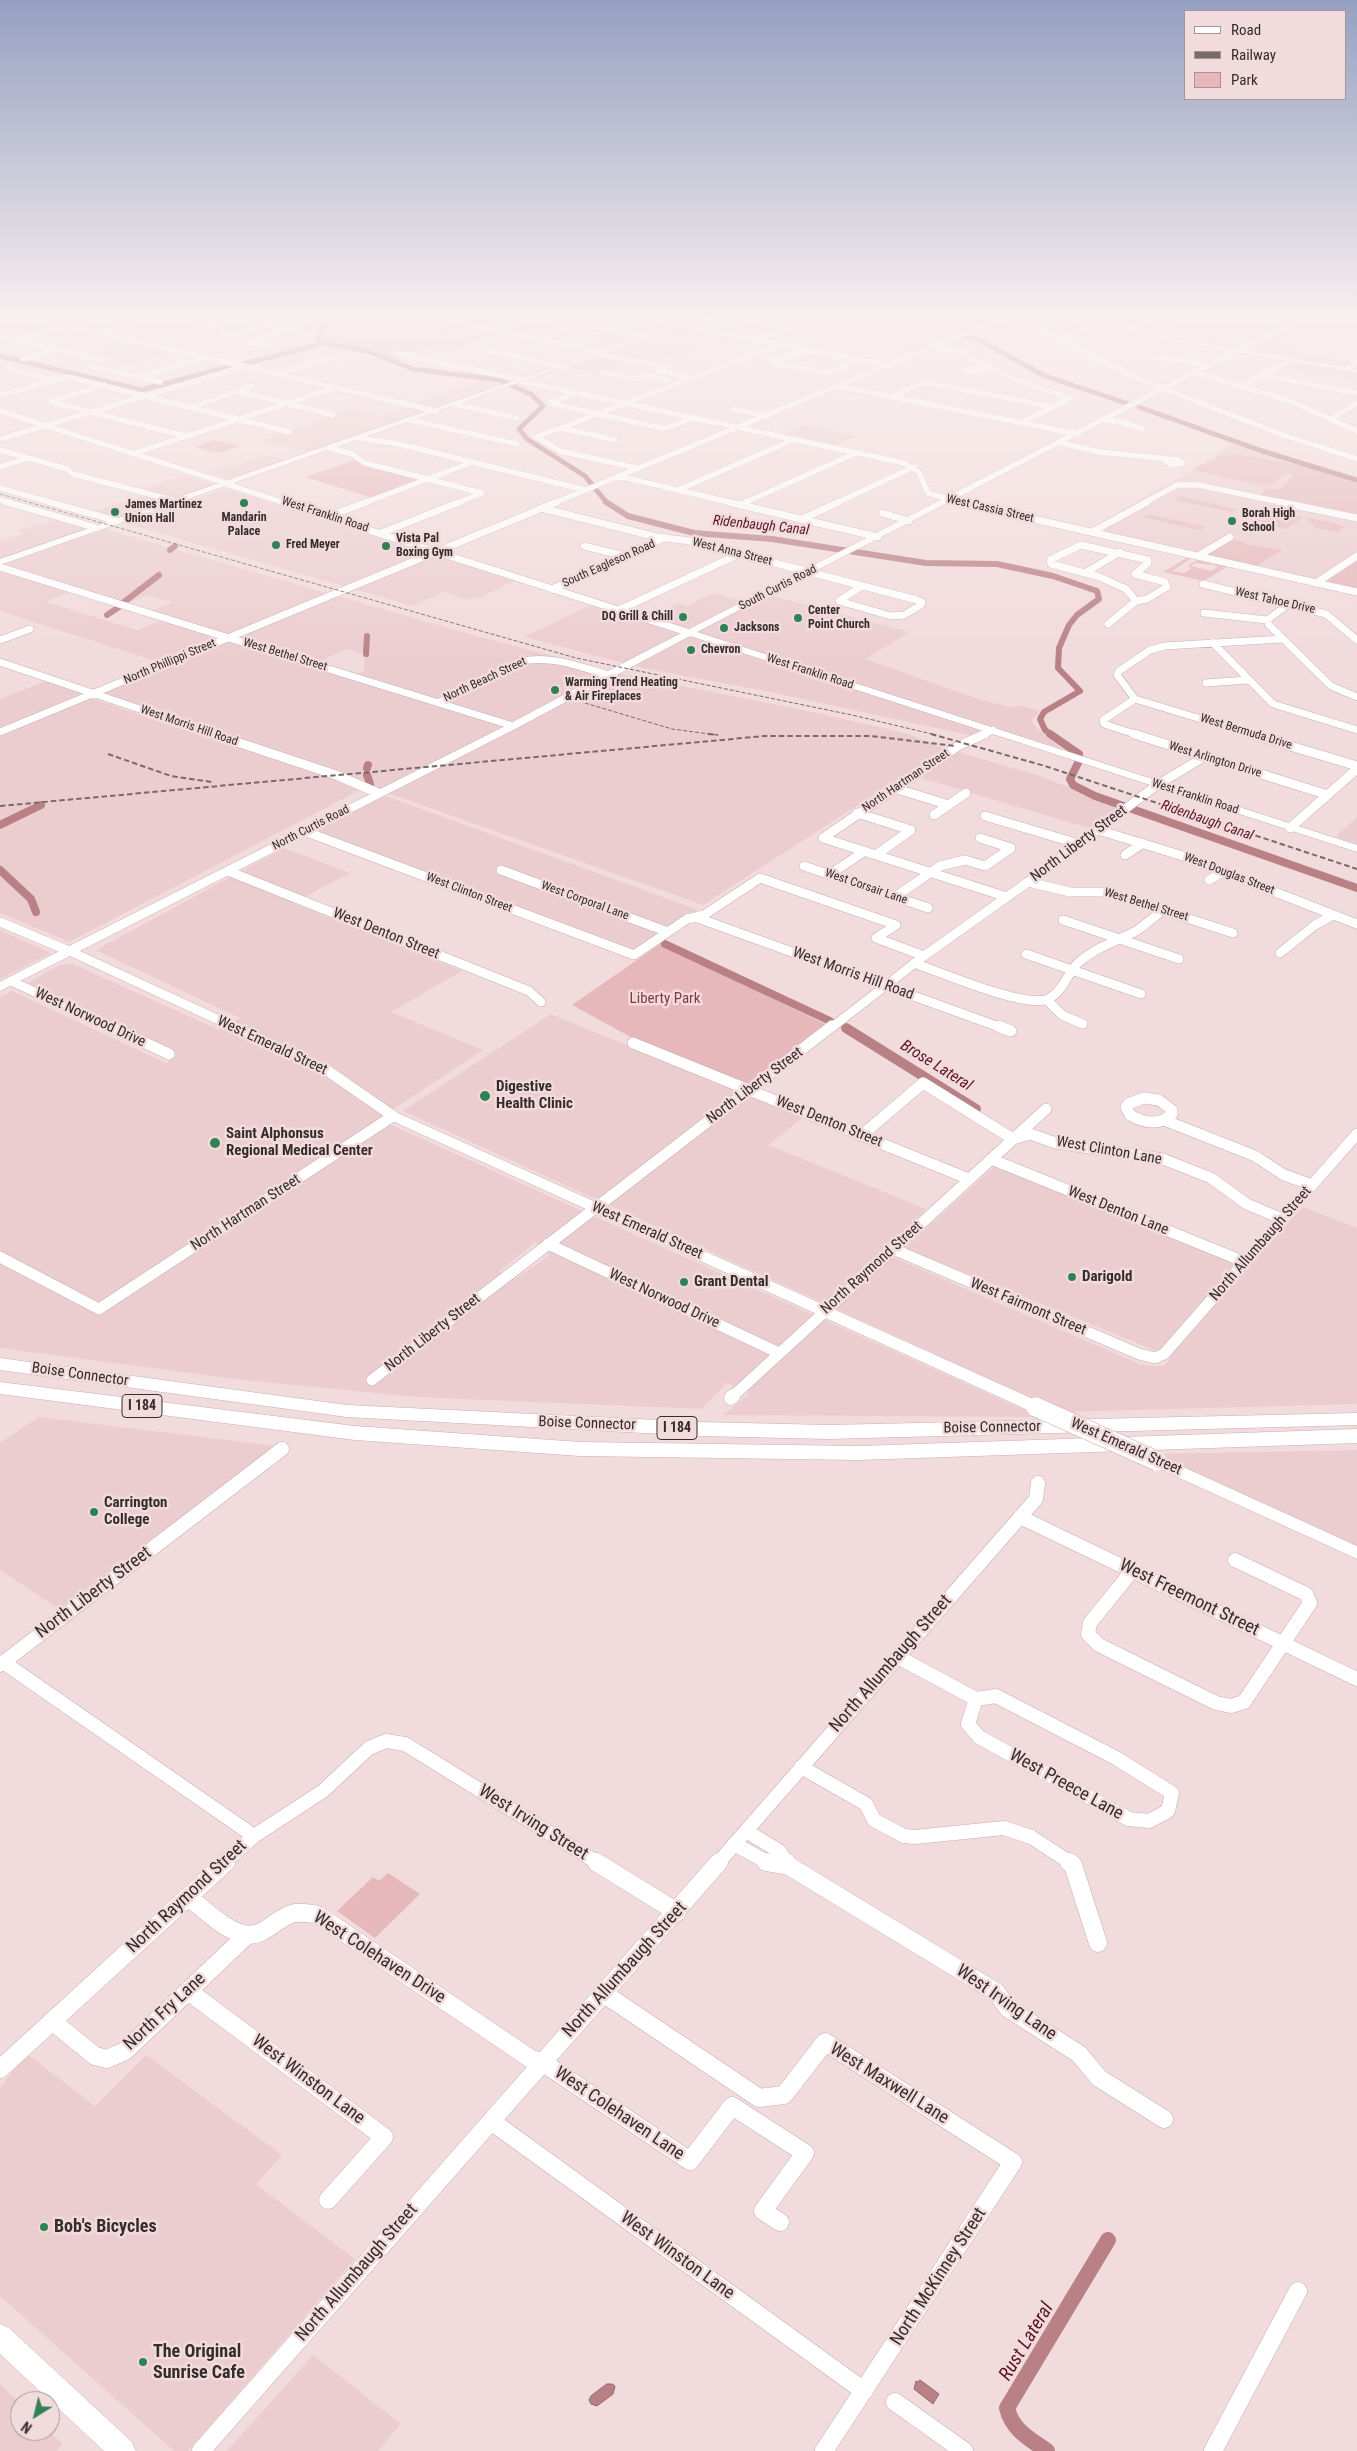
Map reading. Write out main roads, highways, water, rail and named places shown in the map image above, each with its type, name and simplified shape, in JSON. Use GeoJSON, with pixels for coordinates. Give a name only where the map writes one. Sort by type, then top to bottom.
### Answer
{"type":"FeatureCollection","features":[{"type":"Feature","properties":{"kind":"highway","name":"Boise Connector"},"geometry":{"type":"LineString","coordinates":[[0,1364],[347,1411],[684,1428],[829,1432],[1357,1419]]}},
{"type":"Feature","properties":{"kind":"highway","name":"Boise Connector"},"geometry":{"type":"LineString","coordinates":[[0,1388],[355,1433],[580,1449],[859,1453],[1357,1436]]}},
{"type":"Feature","properties":{"kind":"main road"},"geometry":{"type":"LineString","coordinates":[[0,562],[372,433]]}},
{"type":"Feature","properties":{"kind":"main road","name":"South Curtis Road"},"geometry":{"type":"LineString","coordinates":[[621,668],[1079,433]]}},
{"type":"Feature","properties":{"kind":"main road","name":"West Franklin Road"},"geometry":{"type":"LineString","coordinates":[[690,633],[1357,849]]}},
{"type":"Feature","properties":{"kind":"main road","name":"North Curtis Road"},"geometry":{"type":"LineString","coordinates":[[6,984],[378,793],[513,726],[621,668]]}},
{"type":"Feature","properties":{"kind":"main road","name":"West Emerald Street"},"geometry":{"type":"LineString","coordinates":[[69,952],[325,1068],[340,1078],[363,1100],[393,1116],[1357,1552]]}},
{"type":"Feature","properties":{"kind":"main road"},"geometry":{"type":"LineString","coordinates":[[0,2337],[123,2451]]}},
{"type":"Feature","properties":{"kind":"waterway","name":"Ridenbaugh Canal"},"geometry":{"type":"LineString","coordinates":[[523,433],[527,439],[585,476],[606,502]]}},
{"type":"Feature","properties":{"kind":"waterway"},"geometry":{"type":"LineString","coordinates":[[1213,433],[1262,451],[1357,480]]}},
{"type":"Feature","properties":{"kind":"waterway","name":"Ridenbaugh Canal"},"geometry":{"type":"LineString","coordinates":[[606,502],[628,516],[694,533],[772,539],[926,563],[997,564],[1053,576],[1097,591],[1099,599],[1077,615],[1069,625],[1059,648],[1058,668],[1080,691],[1044,712],[1040,719],[1045,730],[1052,735]]}},
{"type":"Feature","properties":{"kind":"waterway","name":"Rust Lateral"},"geometry":{"type":"LineString","coordinates":[[170,550],[175,546]]}},
{"type":"Feature","properties":{"kind":"waterway","name":"Rust Lateral"},"geometry":{"type":"LineString","coordinates":[[124,602],[159,575]]}},
{"type":"Feature","properties":{"kind":"waterway","name":"Rust Lateral"},"geometry":{"type":"LineString","coordinates":[[107,615],[119,607]]}},
{"type":"Feature","properties":{"kind":"waterway"},"geometry":{"type":"LineString","coordinates":[[366,654],[367,636]]}},
{"type":"Feature","properties":{"kind":"waterway","name":"Ridenbaugh Canal"},"geometry":{"type":"LineString","coordinates":[[1050,734],[1079,754]]}},
{"type":"Feature","properties":{"kind":"waterway","name":"Ridenbaugh Canal"},"geometry":{"type":"LineString","coordinates":[[1078,763],[1070,779],[1073,785],[1095,796],[1357,888]]}},
{"type":"Feature","properties":{"kind":"waterway"},"geometry":{"type":"LineString","coordinates":[[367,775],[370,784]]}},
{"type":"Feature","properties":{"kind":"waterway","name":"Rust Lateral"},"geometry":{"type":"LineString","coordinates":[[0,825],[41,805]]}},
{"type":"Feature","properties":{"kind":"waterway","name":"Rust Lateral"},"geometry":{"type":"LineString","coordinates":[[0,870],[31,899],[36,912]]}},
{"type":"Feature","properties":{"kind":"waterway","name":"Brose Lateral"},"geometry":{"type":"LineString","coordinates":[[665,944],[830,1021]]}},
{"type":"Feature","properties":{"kind":"waterway","name":"Brose Lateral"},"geometry":{"type":"LineString","coordinates":[[846,1028],[976,1109]]}},
{"type":"Feature","properties":{"kind":"waterway","name":"Rust Lateral"},"geometry":{"type":"LineString","coordinates":[[1047,2451],[1017,2428],[1009,2416],[1007,2408],[1108,2240]]}},
{"type":"Feature","properties":{"kind":"railway"},"geometry":{"type":"LineString","coordinates":[[0,494],[576,658],[852,715],[936,735]]}},
{"type":"Feature","properties":{"kind":"railway"},"geometry":{"type":"LineString","coordinates":[[585,703],[672,729],[714,735]]}},
{"type":"Feature","properties":{"kind":"railway"},"geometry":{"type":"LineString","coordinates":[[708,734],[714,735]]}},
{"type":"Feature","properties":{"kind":"railway"},"geometry":{"type":"LineString","coordinates":[[931,734],[1045,766],[1357,869]]}},
{"type":"Feature","properties":{"kind":"railway"},"geometry":{"type":"LineString","coordinates":[[714,735],[718,735]]}},
{"type":"Feature","properties":{"kind":"railway"},"geometry":{"type":"LineString","coordinates":[[0,806],[765,736],[871,736],[955,746]]}},
{"type":"Feature","properties":{"kind":"railway"},"geometry":{"type":"LineString","coordinates":[[108,754],[171,776],[212,782]]}},
{"type":"Feature","properties":{"kind":"place","name":"Mandarin Palace"},"geometry":{"type":"Point","coordinates":[244,503]}},
{"type":"Feature","properties":{"kind":"place","name":"James Martinez Union Hall"},"geometry":{"type":"Point","coordinates":[115,512]}},
{"type":"Feature","properties":{"kind":"place","name":"Borah High School"},"geometry":{"type":"Point","coordinates":[1232,521]}},
{"type":"Feature","properties":{"kind":"place","name":"Fred Meyer"},"geometry":{"type":"Point","coordinates":[276,545]}},
{"type":"Feature","properties":{"kind":"place","name":"Vista Pal Boxing Gym"},"geometry":{"type":"Point","coordinates":[386,546]}},
{"type":"Feature","properties":{"kind":"place","name":"DQ Grill & Chill"},"geometry":{"type":"Point","coordinates":[683,617]}},
{"type":"Feature","properties":{"kind":"place","name":"Center Point Church"},"geometry":{"type":"Point","coordinates":[798,618]}},
{"type":"Feature","properties":{"kind":"place","name":"Jacksons"},"geometry":{"type":"Point","coordinates":[724,628]}},
{"type":"Feature","properties":{"kind":"place","name":"Chevron"},"geometry":{"type":"Point","coordinates":[691,650]}},
{"type":"Feature","properties":{"kind":"place","name":"Warming Trend Heating & Air Fireplaces"},"geometry":{"type":"Point","coordinates":[555,690]}},
{"type":"Feature","properties":{"kind":"place","name":"Digestive Health Clinic"},"geometry":{"type":"Point","coordinates":[485,1096]}},
{"type":"Feature","properties":{"kind":"place","name":"Saint Alphonsus Regional Medical Center"},"geometry":{"type":"Point","coordinates":[215,1143]}},
{"type":"Feature","properties":{"kind":"place","name":"Darigold"},"geometry":{"type":"Point","coordinates":[1072,1277]}},
{"type":"Feature","properties":{"kind":"place","name":"Grant Dental"},"geometry":{"type":"Point","coordinates":[684,1282]}},
{"type":"Feature","properties":{"kind":"place","name":"Carrington College"},"geometry":{"type":"Point","coordinates":[94,1512]}},
{"type":"Feature","properties":{"kind":"place","name":"Bob's Bicycles"},"geometry":{"type":"Point","coordinates":[44,2227]}},
{"type":"Feature","properties":{"kind":"place","name":"The Original Sunrise Cafe"},"geometry":{"type":"Point","coordinates":[143,2362]}},
{"type":"Feature","properties":{"kind":"park label","name":"Liberty Park"},"geometry":{"type":"Point","coordinates":[665,999]}}]}
